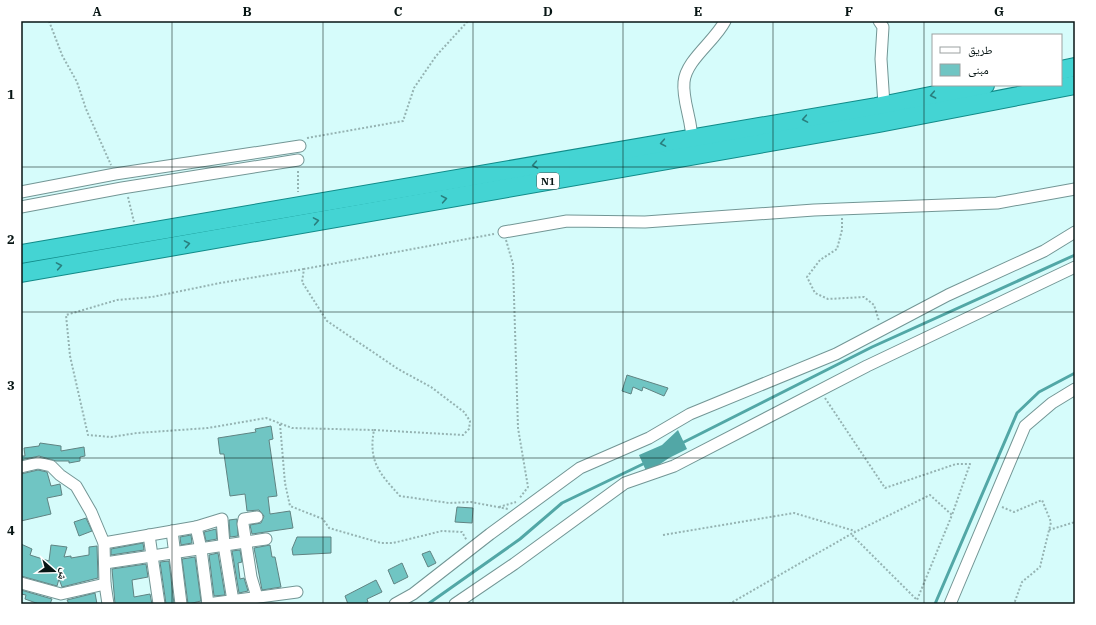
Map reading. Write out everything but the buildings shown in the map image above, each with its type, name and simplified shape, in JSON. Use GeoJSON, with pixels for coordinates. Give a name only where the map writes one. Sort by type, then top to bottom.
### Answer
{"type":"FeatureCollection","features":[{"type":"Feature","properties":{"kind":"highway"},"geometry":{"type":"LineString","coordinates":[[1062,70],[1075,67]]}},
{"type":"Feature","properties":{"kind":"highway","name":"N1"},"geometry":{"type":"LineString","coordinates":[[21,254],[301,206],[692,147],[879,123],[1075,85]]}},
{"type":"Feature","properties":{"kind":"highway","name":"N1"},"geometry":{"type":"LineString","coordinates":[[21,273],[692,147],[884,105],[980,86]]}},
{"type":"Feature","properties":{"kind":"street"},"geometry":{"type":"LineString","coordinates":[[692,147],[689,113],[684,99],[685,76],[687,70],[720,32],[725,21]]}},
{"type":"Feature","properties":{"kind":"street"},"geometry":{"type":"LineString","coordinates":[[879,21],[883,27],[881,59],[884,105]]}},
{"type":"Feature","properties":{"kind":"street"},"geometry":{"type":"LineString","coordinates":[[21,192],[115,174],[300,146]]}},
{"type":"Feature","properties":{"kind":"street"},"geometry":{"type":"LineString","coordinates":[[21,206],[122,188],[298,160]]}},
{"type":"Feature","properties":{"kind":"street"},"geometry":{"type":"LineString","coordinates":[[504,232],[567,221],[646,222],[842,209],[997,203],[1075,190]]}},
{"type":"Feature","properties":{"kind":"street"},"geometry":{"type":"LineString","coordinates":[[395,604],[413,594],[580,468],[649,438],[690,414],[836,354],[948,295],[1044,251],[1075,232]]}},
{"type":"Feature","properties":{"kind":"street"},"geometry":{"type":"LineString","coordinates":[[455,604],[514,564],[625,483],[674,466],[821,390],[1075,267]]}},
{"type":"Feature","properties":{"kind":"street"},"geometry":{"type":"LineString","coordinates":[[950,604],[1025,426],[1052,403],[1075,389]]}},
{"type":"Feature","properties":{"kind":"street"},"geometry":{"type":"LineString","coordinates":[[21,467],[38,463],[51,466],[60,475],[76,486],[91,512],[104,543],[105,584],[108,604]]}},
{"type":"Feature","properties":{"kind":"street"},"geometry":{"type":"LineString","coordinates":[[257,517],[244,519],[251,576],[257,597]]}},
{"type":"Feature","properties":{"kind":"street"},"geometry":{"type":"LineString","coordinates":[[104,543],[196,527],[222,519],[224,545],[235,602]]}},
{"type":"Feature","properties":{"kind":"street"},"geometry":{"type":"LineString","coordinates":[[196,527],[201,549],[207,604],[235,602],[257,597],[297,592]]}},
{"type":"Feature","properties":{"kind":"street"},"geometry":{"type":"LineString","coordinates":[[172,531],[181,604]]}},
{"type":"Feature","properties":{"kind":"street"},"geometry":{"type":"LineString","coordinates":[[149,535],[159,604]]}},
{"type":"Feature","properties":{"kind":"street"},"geometry":{"type":"LineString","coordinates":[[105,563],[266,539]]}},
{"type":"Feature","properties":{"kind":"street"},"geometry":{"type":"LineString","coordinates":[[21,583],[61,594],[105,584]]}},
{"type":"Feature","properties":{"kind":"path"},"geometry":{"type":"LineString","coordinates":[[49,21],[62,55],[77,82],[86,109],[115,174]]}},
{"type":"Feature","properties":{"kind":"path"},"geometry":{"type":"LineString","coordinates":[[300,146],[300,139],[403,121],[414,88],[436,56],[468,21]]}},
{"type":"Feature","properties":{"kind":"path"},"geometry":{"type":"LineString","coordinates":[[298,160],[297,183],[301,206]]}},
{"type":"Feature","properties":{"kind":"path"},"geometry":{"type":"LineString","coordinates":[[122,188],[128,197],[134,221],[134,234]]}},
{"type":"Feature","properties":{"kind":"path"},"geometry":{"type":"LineString","coordinates":[[842,209],[842,230],[837,249],[820,260],[807,277],[815,293],[828,299],[864,297],[874,305],[883,329]]}},
{"type":"Feature","properties":{"kind":"path"},"geometry":{"type":"LineString","coordinates":[[304,269],[302,282],[327,321],[398,369],[431,387],[464,412],[470,421],[469,429],[463,435],[374,430],[292,428],[266,418],[208,428],[111,436],[88,436],[70,356],[66,315],[117,300],[152,297],[220,283],[504,232],[513,264],[518,428],[528,487],[517,502],[498,507]]}},
{"type":"Feature","properties":{"kind":"path"},"geometry":{"type":"LineString","coordinates":[[821,390],[885,488],[956,464],[970,464],[952,515],[915,604]]}},
{"type":"Feature","properties":{"kind":"path"},"geometry":{"type":"LineString","coordinates":[[280,424],[285,483],[290,506],[323,519],[329,528],[359,538],[381,543],[394,543],[442,532],[462,532],[471,549]]}},
{"type":"Feature","properties":{"kind":"path"},"geometry":{"type":"LineString","coordinates":[[374,430],[371,447],[380,473],[400,496],[449,503],[471,502],[520,512]]}},
{"type":"Feature","properties":{"kind":"path"},"geometry":{"type":"LineString","coordinates":[[729,604],[851,534],[930,495],[952,515]]}},
{"type":"Feature","properties":{"kind":"path"},"geometry":{"type":"LineString","coordinates":[[993,503],[1014,512],[1042,500],[1051,522],[1040,567],[1022,582],[1014,604]]}},
{"type":"Feature","properties":{"kind":"path"},"geometry":{"type":"LineString","coordinates":[[663,535],[794,513],[856,532]]}},
{"type":"Feature","properties":{"kind":"path"},"geometry":{"type":"LineString","coordinates":[[1049,530],[1075,522]]}},
{"type":"Feature","properties":{"kind":"path"},"geometry":{"type":"LineString","coordinates":[[851,534],[917,600]]}},
{"type":"Feature","properties":{"kind":"water"},"geometry":{"type":"Polygon","coordinates":[[[678,430],[687,449],[669,458],[647,473],[639,455],[662,445],[678,430]]]}},
{"type":"Feature","properties":{"kind":"waterway"},"geometry":{"type":"LineString","coordinates":[[684,442],[872,347],[1075,255]]}},
{"type":"Feature","properties":{"kind":"waterway"},"geometry":{"type":"LineString","coordinates":[[935,604],[1017,413],[1039,392],[1075,373]]}},
{"type":"Feature","properties":{"kind":"waterway"},"geometry":{"type":"LineString","coordinates":[[428,604],[520,539],[562,503],[643,464]]}}]}
